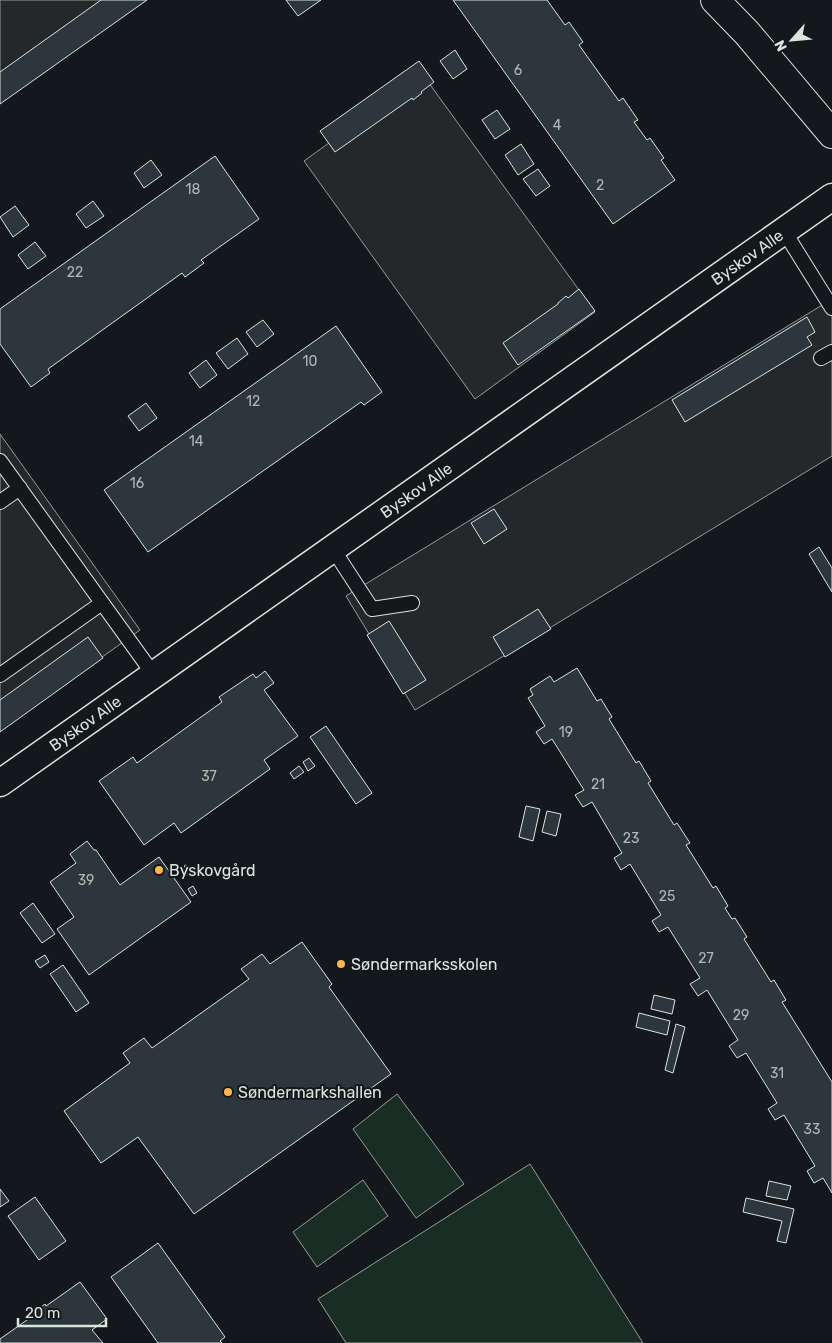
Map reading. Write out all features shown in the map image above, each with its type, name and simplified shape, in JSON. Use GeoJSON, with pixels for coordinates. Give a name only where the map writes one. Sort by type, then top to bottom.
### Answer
{"type":"FeatureCollection","features":[{"type":"Feature","properties":{"kind":"main road"},"geometry":{"type":"LineString","coordinates":[[715,0],[747,33],[832,134]]}},
{"type":"Feature","properties":{"kind":"street","name":"Byskov Alle"},"geometry":{"type":"LineString","coordinates":[[0,782],[832,197]]}},
{"type":"Feature","properties":{"kind":"lane"},"geometry":{"type":"LineString","coordinates":[[784,231],[832,308]]}},
{"type":"Feature","properties":{"kind":"lane"},"geometry":{"type":"LineString","coordinates":[[0,461],[154,675]]}},
{"type":"Feature","properties":{"kind":"lane"},"geometry":{"type":"LineString","coordinates":[[0,502],[20,488]]}},
{"type":"Feature","properties":{"kind":"lane"},"geometry":{"type":"LineString","coordinates":[[333,549],[372,609],[412,603]]}},
{"type":"Feature","properties":{"kind":"lane"},"geometry":{"type":"LineString","coordinates":[[0,674],[102,604]]}},
{"type":"Feature","properties":{"kind":"green space"},"geometry":{"type":"Polygon","coordinates":[[[397,1094],[464,1184],[416,1218],[353,1129],[397,1094]]]}},
{"type":"Feature","properties":{"kind":"green space"},"geometry":{"type":"Polygon","coordinates":[[[530,1164],[643,1343],[346,1343],[318,1299],[530,1164]]]}},
{"type":"Feature","properties":{"kind":"green space"},"geometry":{"type":"Polygon","coordinates":[[[363,1180],[388,1216],[317,1267],[293,1232],[363,1180]]]}},
{"type":"Feature","properties":{"kind":"shaded area"},"geometry":{"type":"Polygon","coordinates":[[[0,0],[143,0],[0,102],[0,0]]]}},
{"type":"Feature","properties":{"kind":"shaded area"},"geometry":{"type":"Polygon","coordinates":[[[423,75],[595,312],[475,399],[304,161],[423,75]]]}},
{"type":"Feature","properties":{"kind":"shaded area"},"geometry":{"type":"Polygon","coordinates":[[[832,299],[832,456],[415,710],[346,596],[832,299]]]}},
{"type":"Feature","properties":{"kind":"shaded area"},"geometry":{"type":"Polygon","coordinates":[[[0,434],[140,630],[0,730],[0,434]]]}},
{"type":"Feature","properties":{"kind":"building"},"geometry":{"type":"Polygon","coordinates":[[[101,0],[147,0],[0,104],[0,72],[101,0]]]}},
{"type":"Feature","properties":{"kind":"building"},"geometry":{"type":"Polygon","coordinates":[[[286,0],[321,0],[298,16],[286,0]]]}},
{"type":"Feature","properties":{"kind":"building"},"geometry":{"type":"Polygon","coordinates":[[[453,0],[547,0],[565,25],[569,22],[583,42],[579,45],[619,101],[623,98],[638,120],[634,122],[647,140],[650,138],[664,158],[661,160],[675,180],[613,224],[453,0]]]}},
{"type":"Feature","properties":{"kind":"building"},"geometry":{"type":"Polygon","coordinates":[[[455,50],[467,69],[453,79],[440,61],[455,50]]]}},
{"type":"Feature","properties":{"kind":"building"},"geometry":{"type":"Polygon","coordinates":[[[419,61],[434,82],[413,100],[412,98],[335,152],[320,131],[419,61]]]}},
{"type":"Feature","properties":{"kind":"building"},"geometry":{"type":"Polygon","coordinates":[[[497,110],[510,129],[495,139],[482,120],[497,110]]]}},
{"type":"Feature","properties":{"kind":"building"},"geometry":{"type":"Polygon","coordinates":[[[521,144],[534,164],[518,175],[505,155],[521,144]]]}},
{"type":"Feature","properties":{"kind":"building"},"geometry":{"type":"Polygon","coordinates":[[[215,156],[259,219],[201,260],[204,263],[185,277],[182,273],[48,369],[50,373],[31,387],[0,344],[0,309],[215,156]]]}},
{"type":"Feature","properties":{"kind":"building"},"geometry":{"type":"Polygon","coordinates":[[[151,160],[162,175],[144,188],[134,173],[151,160]]]}},
{"type":"Feature","properties":{"kind":"building"},"geometry":{"type":"Polygon","coordinates":[[[538,169],[550,186],[536,196],[523,179],[538,169]]]}},
{"type":"Feature","properties":{"kind":"building"},"geometry":{"type":"Polygon","coordinates":[[[93,201],[104,216],[86,228],[76,214],[93,201]]]}},
{"type":"Feature","properties":{"kind":"building"},"geometry":{"type":"Polygon","coordinates":[[[15,206],[29,225],[13,237],[0,217],[15,206]]]}},
{"type":"Feature","properties":{"kind":"building"},"geometry":{"type":"Polygon","coordinates":[[[35,242],[46,256],[28,269],[18,255],[35,242]]]}},
{"type":"Feature","properties":{"kind":"building"},"geometry":{"type":"Polygon","coordinates":[[[579,289],[595,311],[518,365],[503,343],[558,304],[566,296],[568,298],[579,289]]]}},
{"type":"Feature","properties":{"kind":"building"},"geometry":{"type":"Polygon","coordinates":[[[807,317],[815,332],[807,337],[812,345],[685,422],[672,400],[807,317]]]}},
{"type":"Feature","properties":{"kind":"building"},"geometry":{"type":"Polygon","coordinates":[[[263,320],[274,334],[257,347],[246,332],[263,320]]]}},
{"type":"Feature","properties":{"kind":"building"},"geometry":{"type":"Polygon","coordinates":[[[336,326],[382,392],[364,405],[361,402],[148,552],[104,490],[336,326]]]}},
{"type":"Feature","properties":{"kind":"building"},"geometry":{"type":"Polygon","coordinates":[[[237,338],[248,354],[228,369],[216,353],[237,338]]]}},
{"type":"Feature","properties":{"kind":"building"},"geometry":{"type":"Polygon","coordinates":[[[206,360],[217,375],[200,388],[189,373],[206,360]]]}},
{"type":"Feature","properties":{"kind":"building"},"geometry":{"type":"Polygon","coordinates":[[[146,403],[157,418],[139,431],[128,416],[146,403]]]}},
{"type":"Feature","properties":{"kind":"building"},"geometry":{"type":"Polygon","coordinates":[[[494,509],[507,529],[484,544],[471,523],[494,509]]]}},
{"type":"Feature","properties":{"kind":"building"},"geometry":{"type":"Polygon","coordinates":[[[819,547],[832,568],[832,592],[809,554],[819,547]]]}},
{"type":"Feature","properties":{"kind":"building"},"geometry":{"type":"Polygon","coordinates":[[[538,609],[551,629],[505,657],[493,637],[538,609]]]}},
{"type":"Feature","properties":{"kind":"building"},"geometry":{"type":"Polygon","coordinates":[[[389,621],[426,680],[403,694],[367,635],[389,621]]]}},
{"type":"Feature","properties":{"kind":"building"},"geometry":{"type":"Polygon","coordinates":[[[88,637],[103,658],[0,732],[0,700],[88,637]]]}},
{"type":"Feature","properties":{"kind":"building"},"geometry":{"type":"Polygon","coordinates":[[[577,668],[597,701],[601,699],[612,717],[609,719],[636,763],[639,761],[651,781],[648,783],[674,825],[677,823],[690,843],[686,845],[713,888],[716,886],[728,906],[725,908],[732,919],[735,918],[747,937],[744,939],[771,982],[774,980],[786,1000],[782,1002],[832,1082],[832,1193],[823,1178],[814,1183],[807,1171],[815,1166],[784,1115],[775,1120],[768,1109],[777,1103],[746,1053],[737,1058],[729,1046],[738,1040],[707,990],[698,996],[690,984],[700,978],[668,927],[659,932],[652,921],[661,915],[630,864],[621,870],[614,858],[622,853],[592,802],[583,807],[575,795],[584,790],[552,739],[544,744],[536,732],[545,726],[528,698],[533,695],[530,689],[550,676],[554,682],[577,668]]]}},
{"type":"Feature","properties":{"kind":"building"},"geometry":{"type":"Polygon","coordinates":[[[265,671],[274,683],[264,690],[298,736],[264,760],[270,769],[181,833],[174,823],[144,845],[99,781],[133,757],[137,763],[222,702],[219,697],[253,674],[256,678],[265,671]]]}},
{"type":"Feature","properties":{"kind":"building"},"geometry":{"type":"Polygon","coordinates":[[[326,726],[372,793],[356,804],[310,737],[326,726]]]}},
{"type":"Feature","properties":{"kind":"building"},"geometry":{"type":"Polygon","coordinates":[[[309,758],[315,766],[308,771],[303,762],[309,758]]]}},
{"type":"Feature","properties":{"kind":"building"},"geometry":{"type":"Polygon","coordinates":[[[299,766],[304,772],[294,779],[290,773],[299,766]]]}},
{"type":"Feature","properties":{"kind":"building"},"geometry":{"type":"Polygon","coordinates":[[[526,806],[540,809],[533,841],[519,837],[526,806]]]}},
{"type":"Feature","properties":{"kind":"building"},"geometry":{"type":"Polygon","coordinates":[[[547,811],[561,814],[556,836],[542,832],[547,811]]]}},
{"type":"Feature","properties":{"kind":"building"},"geometry":{"type":"Polygon","coordinates":[[[87,841],[96,850],[120,885],[159,857],[191,902],[89,975],[57,929],[74,917],[50,882],[76,863],[70,854],[87,841]]]}},
{"type":"Feature","properties":{"kind":"building"},"geometry":{"type":"Polygon","coordinates":[[[185,865],[190,867],[188,875],[183,873],[185,865]]]}},
{"type":"Feature","properties":{"kind":"building"},"geometry":{"type":"Polygon","coordinates":[[[193,886],[197,893],[192,896],[188,889],[193,886]]]}},
{"type":"Feature","properties":{"kind":"building"},"geometry":{"type":"Polygon","coordinates":[[[33,903],[55,934],[42,943],[20,913],[33,903]]]}},
{"type":"Feature","properties":{"kind":"building","name":"Søndermarkshallen"},"geometry":{"type":"Polygon","coordinates":[[[302,942],[332,984],[329,987],[391,1074],[194,1214],[138,1137],[101,1163],[64,1111],[130,1063],[123,1053],[144,1038],[152,1048],[249,979],[241,969],[262,954],[270,964],[302,942]]]}},
{"type":"Feature","properties":{"kind":"building"},"geometry":{"type":"Polygon","coordinates":[[[45,955],[49,962],[40,968],[35,961],[45,955]]]}},
{"type":"Feature","properties":{"kind":"building"},"geometry":{"type":"Polygon","coordinates":[[[63,965],[89,1003],[76,1012],[50,974],[63,965]]]}},
{"type":"Feature","properties":{"kind":"building"},"geometry":{"type":"Polygon","coordinates":[[[654,995],[675,1000],[672,1014],[651,1009],[654,995]]]}},
{"type":"Feature","properties":{"kind":"building"},"geometry":{"type":"Polygon","coordinates":[[[639,1013],[670,1021],[667,1035],[636,1027],[639,1013]]]}},
{"type":"Feature","properties":{"kind":"building"},"geometry":{"type":"Polygon","coordinates":[[[676,1024],[685,1027],[673,1073],[665,1070],[676,1024]]]}},
{"type":"Feature","properties":{"kind":"building"},"geometry":{"type":"Polygon","coordinates":[[[769,1181],[791,1186],[787,1200],[766,1196],[769,1181]]]}},
{"type":"Feature","properties":{"kind":"building"},"geometry":{"type":"Polygon","coordinates":[[[0,1189],[9,1201],[0,1207],[0,1189]]]}},
{"type":"Feature","properties":{"kind":"building"},"geometry":{"type":"Polygon","coordinates":[[[35,1197],[66,1241],[39,1260],[8,1216],[35,1197]]]}},
{"type":"Feature","properties":{"kind":"building"},"geometry":{"type":"Polygon","coordinates":[[[746,1198],[794,1209],[786,1243],[777,1241],[782,1221],[743,1212],[746,1198]]]}},
{"type":"Feature","properties":{"kind":"building"},"geometry":{"type":"Polygon","coordinates":[[[158,1243],[225,1337],[220,1341],[222,1343],[158,1343],[111,1277],[158,1243]]]}},
{"type":"Feature","properties":{"kind":"building"},"geometry":{"type":"Polygon","coordinates":[[[80,1282],[107,1319],[92,1330],[103,1343],[0,1343],[0,1339],[34,1315],[33,1313],[80,1282]]]}},
{"type":"Feature","properties":{"kind":"place","name":"Byskovgård"},"geometry":{"type":"Point","coordinates":[159,870]}},
{"type":"Feature","properties":{"kind":"place","name":"Søndermarksskolen"},"geometry":{"type":"Point","coordinates":[341,964]}},
{"type":"Feature","properties":{"kind":"place","name":"Søndermarkshallen"},"geometry":{"type":"Point","coordinates":[228,1092]}}]}
